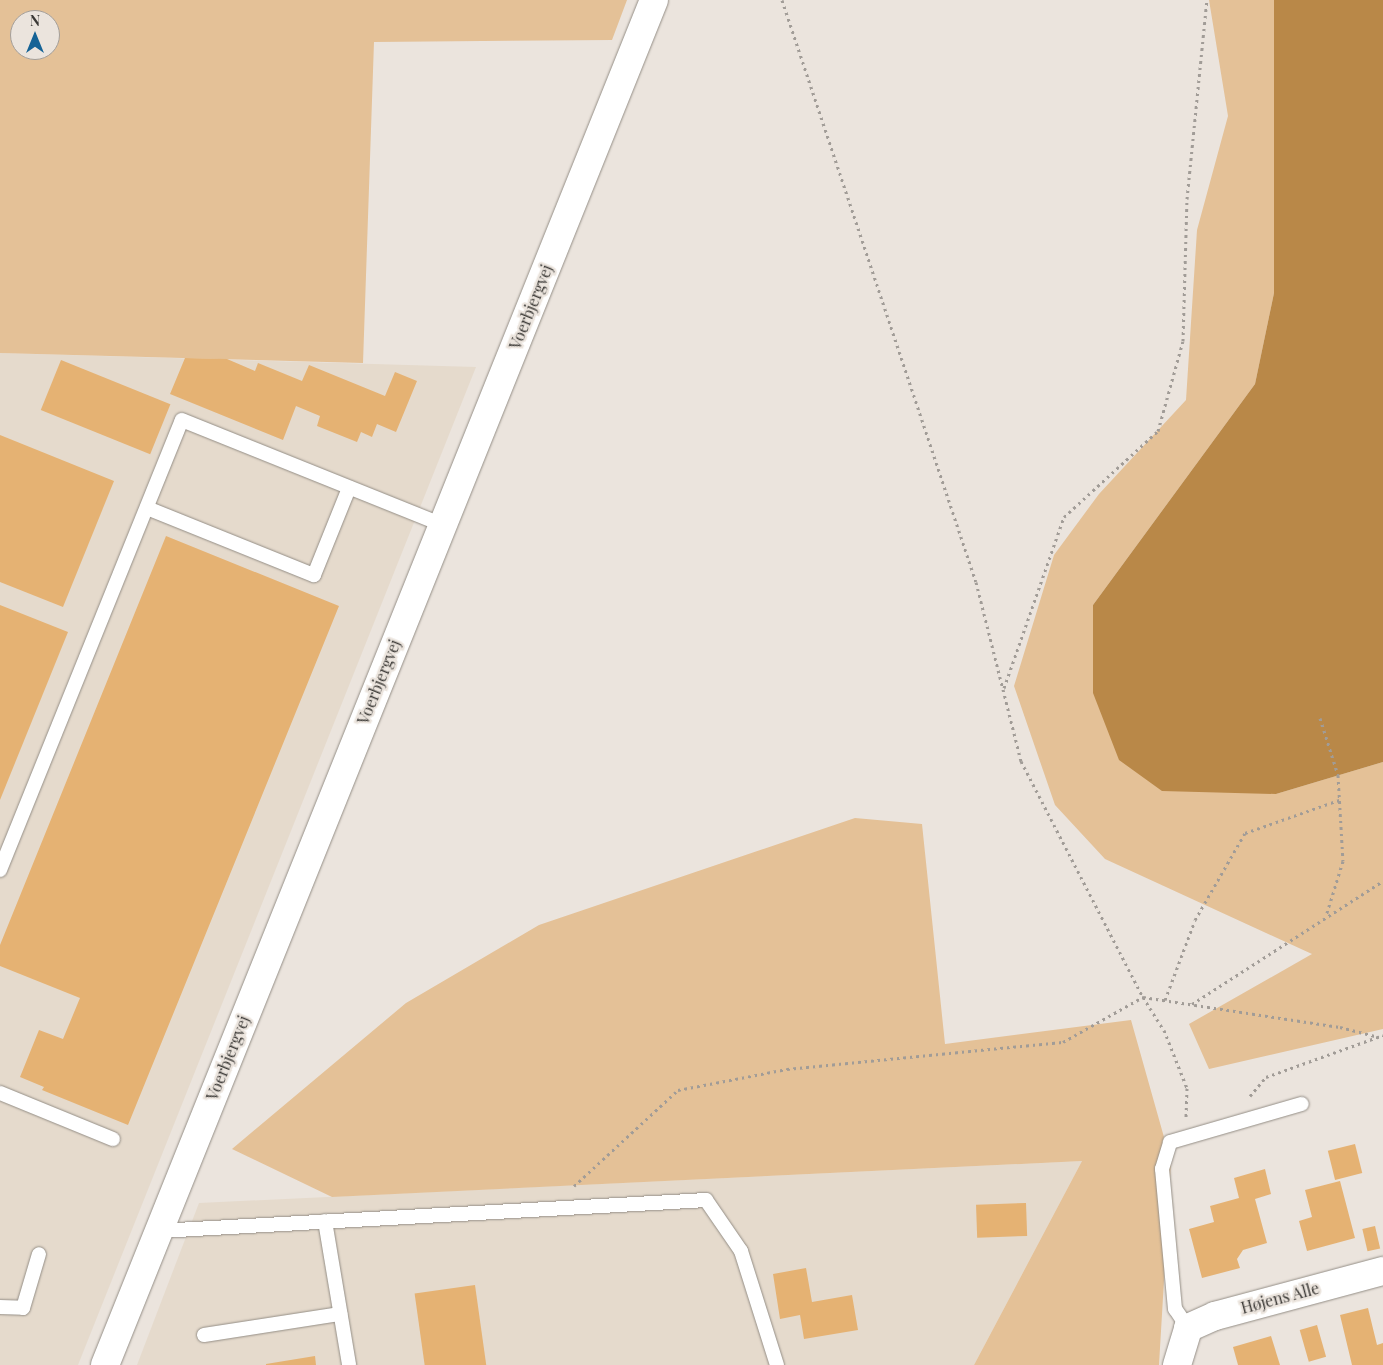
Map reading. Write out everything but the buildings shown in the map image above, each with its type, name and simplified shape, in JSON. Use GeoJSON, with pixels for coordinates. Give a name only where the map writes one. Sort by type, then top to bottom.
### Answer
{"type":"FeatureCollection","features":[{"type":"Feature","properties":{"kind":"street","name":"Voerbjergvej"},"geometry":{"type":"LineString","coordinates":[[105,1365],[654,0]]}},
{"type":"Feature","properties":{"kind":"street","name":"Højens Alle"},"geometry":{"type":"LineString","coordinates":[[1186,1332],[1215,1316],[1383,1271]]}},
{"type":"Feature","properties":{"kind":"street"},"geometry":{"type":"LineString","coordinates":[[1177,1365],[1186,1332]]}},
{"type":"Feature","properties":{"kind":"lane"},"geometry":{"type":"LineString","coordinates":[[0,870],[182,420],[443,525]]}},
{"type":"Feature","properties":{"kind":"lane"},"geometry":{"type":"LineString","coordinates":[[147,508],[314,575],[349,488]]}},
{"type":"Feature","properties":{"kind":"lane"},"geometry":{"type":"LineString","coordinates":[[0,1093],[113,1139]]}},
{"type":"Feature","properties":{"kind":"lane"},"geometry":{"type":"LineString","coordinates":[[1186,1332],[1175,1309],[1162,1169],[1170,1142],[1302,1104]]}},
{"type":"Feature","properties":{"kind":"lane"},"geometry":{"type":"LineString","coordinates":[[159,1231],[706,1200],[741,1251],[777,1365]]}},
{"type":"Feature","properties":{"kind":"lane"},"geometry":{"type":"LineString","coordinates":[[325,1221],[348,1365]]}},
{"type":"Feature","properties":{"kind":"lane"},"geometry":{"type":"LineString","coordinates":[[0,1307],[23,1308],[39,1254]]}},
{"type":"Feature","properties":{"kind":"lane"},"geometry":{"type":"LineString","coordinates":[[204,1335],[340,1314]]}},
{"type":"Feature","properties":{"kind":"path"},"geometry":{"type":"LineString","coordinates":[[782,0],[976,582],[1022,761],[1143,997],[1164,1030],[1187,1088],[1185,1123],[1194,1120]]}},
{"type":"Feature","properties":{"kind":"path"},"geometry":{"type":"LineString","coordinates":[[1003,690],[1064,517],[1158,431],[1183,341],[1187,200],[1207,0]]}},
{"type":"Feature","properties":{"kind":"path"},"geometry":{"type":"LineString","coordinates":[[1320,718],[1338,775],[1343,861],[1326,918]]}},
{"type":"Feature","properties":{"kind":"path"},"geometry":{"type":"LineString","coordinates":[[1165,1000],[1195,920],[1245,833],[1339,800]]}},
{"type":"Feature","properties":{"kind":"path"},"geometry":{"type":"LineString","coordinates":[[1192,1004],[1383,881]]}},
{"type":"Feature","properties":{"kind":"path"},"geometry":{"type":"LineString","coordinates":[[566,1186],[576,1186],[678,1090],[788,1069],[1063,1042],[1143,997],[1381,1036]]}},
{"type":"Feature","properties":{"kind":"path"},"geometry":{"type":"LineString","coordinates":[[1247,1100],[1266,1076],[1381,1036]]}},
{"type":"Feature","properties":{"kind":"shaded area"},"geometry":{"type":"Polygon","coordinates":[[[0,0],[627,0],[612,40],[374,42],[363,363],[0,353],[0,0]]]}},
{"type":"Feature","properties":{"kind":"shaded area"},"geometry":{"type":"Polygon","coordinates":[[[1209,0],[1274,0],[1274,293],[1255,384],[1093,605],[1276,794],[1383,762],[1383,1029],[1209,1069],[1189,1024],[1312,954],[1105,859],[1055,805],[1014,686],[1054,555],[1099,494],[1186,400],[1197,230],[1228,116],[1209,0]]]}},
{"type":"Feature","properties":{"kind":"shaded area"},"geometry":{"type":"Polygon","coordinates":[[[1274,0],[1383,0],[1383,762],[1276,794],[1162,791],[1119,760],[1093,693],[1093,605],[1255,384],[1274,293],[1274,0]]]}},
{"type":"Feature","properties":{"kind":"shaded area"},"geometry":{"type":"Polygon","coordinates":[[[0,353],[476,367],[78,1365],[0,1365],[0,353]]]}},
{"type":"Feature","properties":{"kind":"shaded area"},"geometry":{"type":"Polygon","coordinates":[[[855,818],[922,824],[945,1044],[1131,1020],[1171,1162],[1159,1365],[974,1365],[1082,1161],[332,1197],[232,1149],[406,1003],[539,925],[855,818]]]}},
{"type":"Feature","properties":{"kind":"shaded area"},"geometry":{"type":"Polygon","coordinates":[[[1082,1161],[974,1365],[137,1365],[199,1203],[1082,1161]]]}}]}
